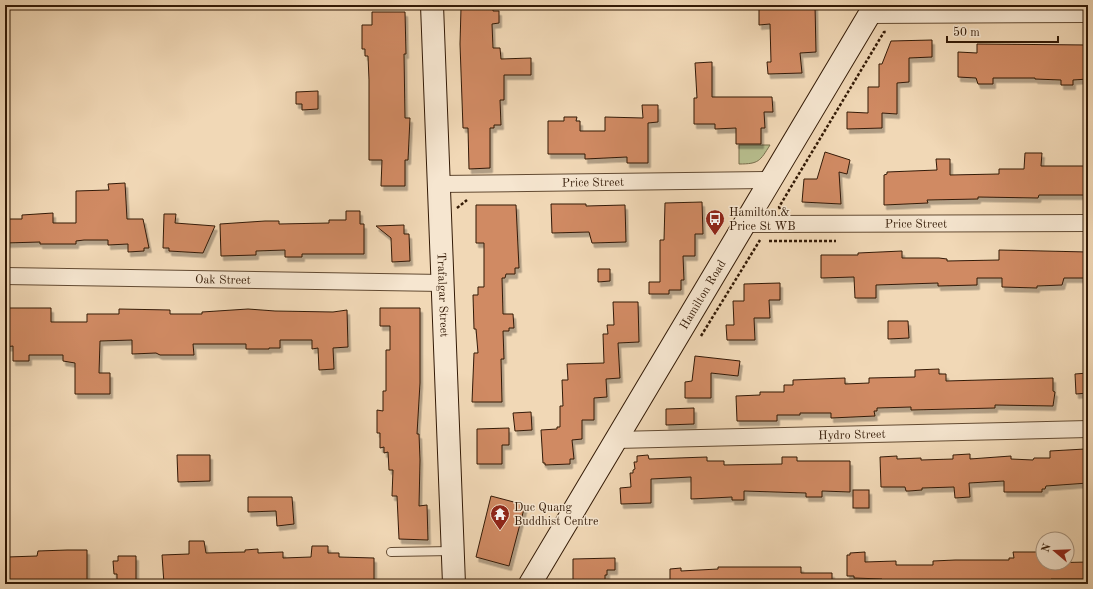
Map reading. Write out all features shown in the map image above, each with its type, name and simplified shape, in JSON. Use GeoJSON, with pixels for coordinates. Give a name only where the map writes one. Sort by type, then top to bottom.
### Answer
{"type":"FeatureCollection","features":[{"type":"Feature","properties":{"kind":"main road","name":"Trafalgar Street"},"geometry":{"type":"LineString","coordinates":[[432,5],[454,584]]}},
{"type":"Feature","properties":{"kind":"main road","name":"Hamilton Road"},"geometry":{"type":"LineString","coordinates":[[530,584],[872,10]]}},
{"type":"Feature","properties":{"kind":"street"},"geometry":{"type":"LineString","coordinates":[[872,10],[1088,14]]}},
{"type":"Feature","properties":{"kind":"street","name":"Price Street"},"geometry":{"type":"LineString","coordinates":[[440,184],[770,180]]}},
{"type":"Feature","properties":{"kind":"street","name":"Price Street"},"geometry":{"type":"LineString","coordinates":[[744,224],[1088,223]]}},
{"type":"Feature","properties":{"kind":"street","name":"Oak Street"},"geometry":{"type":"LineString","coordinates":[[5,276],[442,283]]}},
{"type":"Feature","properties":{"kind":"street","name":"Hydro Street"},"geometry":{"type":"LineString","coordinates":[[616,440],[1088,429]]}},
{"type":"Feature","properties":{"kind":"lane"},"geometry":{"type":"LineString","coordinates":[[391,552],[453,551]]}},
{"type":"Feature","properties":{"kind":"path"},"geometry":{"type":"LineString","coordinates":[[781,213],[779,208],[884,32]]}},
{"type":"Feature","properties":{"kind":"path"},"geometry":{"type":"LineString","coordinates":[[455,209],[465,200],[473,200]]}},
{"type":"Feature","properties":{"kind":"green space"},"geometry":{"type":"Polygon","coordinates":[[[739,145],[770,145],[764,155],[755,162],[739,164],[739,145]]]}},
{"type":"Feature","properties":{"kind":"building"},"geometry":{"type":"Polygon","coordinates":[[[759,5],[815,5],[816,52],[800,53],[802,73],[768,74],[767,62],[771,62],[770,24],[759,25],[759,5]]]}},
{"type":"Feature","properties":{"kind":"building"},"geometry":{"type":"Polygon","coordinates":[[[493,7],[493,11],[499,11],[499,23],[492,24],[493,48],[500,48],[501,59],[531,58],[531,75],[504,75],[504,100],[500,100],[501,125],[494,125],[494,128],[490,128],[490,168],[469,169],[468,128],[463,128],[460,44],[461,8],[493,7]]]}},
{"type":"Feature","properties":{"kind":"building"},"geometry":{"type":"Polygon","coordinates":[[[372,12],[405,12],[405,118],[410,118],[408,160],[405,160],[405,186],[381,186],[382,160],[369,160],[368,56],[365,56],[365,49],[362,49],[362,25],[372,25],[372,12]]]}},
{"type":"Feature","properties":{"kind":"building"},"geometry":{"type":"Polygon","coordinates":[[[932,40],[932,57],[909,58],[909,82],[897,83],[897,114],[882,113],[882,128],[847,129],[847,112],[868,113],[868,87],[879,87],[879,64],[882,64],[891,41],[932,40]]]}},
{"type":"Feature","properties":{"kind":"building"},"geometry":{"type":"Polygon","coordinates":[[[977,44],[1088,45],[1088,79],[1073,80],[1073,85],[1061,85],[1061,80],[1035,78],[993,78],[993,84],[978,84],[976,78],[958,77],[958,52],[977,53],[977,44]]]}},
{"type":"Feature","properties":{"kind":"building"},"geometry":{"type":"Polygon","coordinates":[[[712,62],[712,97],[772,97],[773,112],[764,112],[765,128],[761,128],[761,144],[736,144],[736,128],[715,129],[715,124],[694,124],[694,98],[697,98],[695,63],[712,62]]]}},
{"type":"Feature","properties":{"kind":"building"},"geometry":{"type":"Polygon","coordinates":[[[318,91],[318,109],[302,110],[302,104],[296,104],[296,92],[318,91]]]}},
{"type":"Feature","properties":{"kind":"building"},"geometry":{"type":"Polygon","coordinates":[[[642,105],[658,105],[658,122],[648,123],[648,163],[627,163],[627,157],[585,159],[585,154],[548,154],[548,121],[564,121],[564,117],[577,117],[576,121],[580,121],[580,131],[605,131],[605,117],[643,118],[642,105]]]}},
{"type":"Feature","properties":{"kind":"building"},"geometry":{"type":"Polygon","coordinates":[[[825,152],[850,160],[847,174],[839,172],[841,204],[802,202],[804,179],[817,179],[825,152]]]}},
{"type":"Feature","properties":{"kind":"building"},"geometry":{"type":"Polygon","coordinates":[[[1025,153],[1042,153],[1041,166],[1088,166],[1088,195],[1039,195],[1038,198],[978,197],[978,199],[927,200],[928,203],[884,205],[884,175],[887,174],[887,172],[937,170],[936,159],[950,159],[950,175],[999,174],[999,169],[1024,169],[1025,153]]]}},
{"type":"Feature","properties":{"kind":"building"},"geometry":{"type":"Polygon","coordinates":[[[125,183],[127,219],[143,219],[149,248],[144,248],[144,251],[128,252],[128,244],[108,245],[108,240],[76,241],[76,244],[40,244],[40,242],[5,243],[5,219],[22,219],[22,215],[53,213],[53,223],[76,223],[76,191],[109,190],[108,184],[125,183]]]}},
{"type":"Feature","properties":{"kind":"building"},"geometry":{"type":"Polygon","coordinates":[[[702,202],[703,234],[695,234],[695,256],[683,256],[684,280],[681,280],[681,290],[669,290],[669,294],[649,294],[649,282],[660,282],[660,240],[664,240],[665,203],[702,202]]]}},
{"type":"Feature","properties":{"kind":"building"},"geometry":{"type":"Polygon","coordinates":[[[551,204],[586,204],[586,206],[625,205],[626,242],[592,243],[589,232],[552,233],[551,204]]]}},
{"type":"Feature","properties":{"kind":"building"},"geometry":{"type":"Polygon","coordinates":[[[476,205],[516,205],[519,268],[515,268],[515,274],[506,274],[505,278],[502,278],[503,314],[513,314],[514,328],[509,328],[509,331],[503,331],[504,359],[501,359],[502,402],[472,402],[474,353],[478,353],[476,329],[474,329],[473,295],[478,295],[478,287],[484,287],[484,243],[476,243],[476,205]]]}},
{"type":"Feature","properties":{"kind":"building"},"geometry":{"type":"Polygon","coordinates":[[[346,211],[360,211],[360,224],[364,224],[364,254],[302,254],[302,257],[285,257],[285,250],[256,251],[256,255],[221,256],[220,224],[265,221],[279,221],[279,224],[329,223],[329,220],[346,220],[346,211]]]}},
{"type":"Feature","properties":{"kind":"building"},"geometry":{"type":"Polygon","coordinates":[[[164,214],[176,214],[175,223],[215,226],[203,253],[169,251],[169,248],[163,248],[164,214]]]}},
{"type":"Feature","properties":{"kind":"building"},"geometry":{"type":"Polygon","coordinates":[[[404,225],[404,234],[409,234],[410,261],[392,262],[391,238],[376,226],[404,225]]]}},
{"type":"Feature","properties":{"kind":"building"},"geometry":{"type":"Polygon","coordinates":[[[999,250],[1088,252],[1088,278],[1064,278],[1062,285],[1037,286],[1037,288],[1002,287],[1002,278],[977,278],[977,285],[938,286],[938,283],[876,285],[876,298],[855,298],[854,277],[821,278],[821,255],[858,255],[858,253],[902,251],[902,258],[939,258],[947,259],[947,261],[999,260],[999,250]]]}},
{"type":"Feature","properties":{"kind":"building"},"geometry":{"type":"Polygon","coordinates":[[[598,269],[610,269],[610,281],[598,282],[598,269]]]}},
{"type":"Feature","properties":{"kind":"building"},"geometry":{"type":"Polygon","coordinates":[[[780,283],[780,300],[769,300],[770,318],[754,318],[755,340],[727,340],[726,325],[734,325],[733,301],[744,301],[744,284],[780,283]]]}},
{"type":"Feature","properties":{"kind":"building"},"geometry":{"type":"Polygon","coordinates":[[[613,302],[638,302],[639,342],[618,343],[620,378],[606,379],[607,397],[594,398],[594,420],[582,420],[582,439],[572,440],[574,459],[570,459],[570,464],[545,465],[545,463],[543,463],[541,430],[557,429],[557,427],[560,427],[560,406],[563,406],[562,380],[568,380],[567,364],[604,363],[603,334],[608,334],[607,325],[614,325],[613,302]]]}},
{"type":"Feature","properties":{"kind":"building"},"geometry":{"type":"Polygon","coordinates":[[[5,308],[51,308],[51,322],[87,322],[87,314],[119,314],[119,309],[170,310],[170,314],[202,314],[202,312],[248,309],[333,312],[347,310],[348,347],[333,348],[334,369],[319,370],[318,348],[312,349],[312,340],[280,340],[280,348],[269,349],[246,349],[246,344],[193,344],[194,355],[160,355],[156,353],[132,354],[132,340],[100,341],[99,373],[110,373],[110,394],[75,394],[75,363],[63,361],[63,355],[29,355],[29,361],[13,361],[13,346],[5,347],[5,308]]]}},
{"type":"Feature","properties":{"kind":"building"},"geometry":{"type":"Polygon","coordinates":[[[380,308],[420,308],[420,383],[417,434],[419,434],[420,460],[419,506],[427,505],[428,540],[399,539],[397,496],[392,496],[393,470],[389,470],[388,452],[384,453],[384,447],[380,448],[380,433],[377,433],[377,410],[383,411],[383,391],[386,391],[386,350],[390,350],[390,326],[380,326],[380,308]]]}},
{"type":"Feature","properties":{"kind":"building"},"geometry":{"type":"Polygon","coordinates":[[[888,321],[908,321],[909,338],[888,339],[888,321]]]}},
{"type":"Feature","properties":{"kind":"building"},"geometry":{"type":"Polygon","coordinates":[[[695,356],[740,361],[738,376],[711,373],[711,398],[685,398],[685,382],[692,381],[695,356]]]}},
{"type":"Feature","properties":{"kind":"building"},"geometry":{"type":"Polygon","coordinates":[[[939,369],[939,374],[946,374],[946,381],[1053,378],[1053,391],[1055,392],[1053,406],[995,405],[995,408],[911,410],[911,407],[877,408],[877,411],[874,411],[875,416],[831,418],[831,413],[800,413],[800,415],[777,415],[777,421],[737,421],[736,396],[760,395],[760,392],[784,392],[784,385],[793,385],[793,380],[845,378],[845,384],[869,383],[869,378],[915,377],[915,370],[939,369]]]}},
{"type":"Feature","properties":{"kind":"building"},"geometry":{"type":"Polygon","coordinates":[[[1088,373],[1088,393],[1076,394],[1075,374],[1088,373]]]}},
{"type":"Feature","properties":{"kind":"building"},"geometry":{"type":"Polygon","coordinates":[[[694,408],[694,424],[666,425],[666,409],[694,408]]]}},
{"type":"Feature","properties":{"kind":"building"},"geometry":{"type":"Polygon","coordinates":[[[531,412],[532,430],[515,431],[513,413],[531,412]]]}},
{"type":"Feature","properties":{"kind":"building"},"geometry":{"type":"Polygon","coordinates":[[[509,428],[509,445],[502,445],[502,464],[477,464],[477,429],[509,428]]]}},
{"type":"Feature","properties":{"kind":"building"},"geometry":{"type":"Polygon","coordinates":[[[1085,449],[1086,454],[1088,454],[1088,483],[1046,486],[1045,489],[1042,489],[1042,492],[1004,492],[1004,481],[969,483],[970,497],[955,498],[954,487],[922,488],[922,490],[906,491],[905,487],[881,487],[880,457],[897,456],[897,459],[921,458],[921,460],[953,459],[953,455],[970,454],[970,459],[1011,456],[1011,459],[1033,460],[1034,458],[1050,458],[1050,451],[1085,449]]]}},
{"type":"Feature","properties":{"kind":"building"},"geometry":{"type":"Polygon","coordinates":[[[177,455],[210,455],[210,481],[178,482],[177,455]]]}},
{"type":"Feature","properties":{"kind":"building"},"geometry":{"type":"Polygon","coordinates":[[[648,455],[649,459],[707,457],[707,461],[724,461],[724,465],[782,464],[782,457],[797,457],[797,461],[850,461],[850,492],[822,491],[822,497],[806,497],[806,493],[744,491],[744,500],[732,500],[732,497],[691,499],[691,477],[651,479],[651,503],[621,504],[620,488],[631,487],[630,473],[633,473],[633,470],[635,469],[634,462],[637,462],[637,456],[648,455]]]}},
{"type":"Feature","properties":{"kind":"building"},"geometry":{"type":"Polygon","coordinates":[[[853,490],[869,490],[869,508],[853,508],[853,490]]]}},
{"type":"Feature","properties":{"kind":"building","name":"Duc Quang Buddhist Centre"},"geometry":{"type":"Polygon","coordinates":[[[491,496],[525,505],[509,566],[476,557],[491,496]]]}},
{"type":"Feature","properties":{"kind":"building"},"geometry":{"type":"Polygon","coordinates":[[[248,497],[292,497],[294,524],[277,526],[276,511],[248,512],[248,497]]]}},
{"type":"Feature","properties":{"kind":"building"},"geometry":{"type":"Polygon","coordinates":[[[189,541],[204,541],[206,553],[245,552],[245,550],[258,549],[258,553],[283,552],[283,558],[311,557],[312,546],[328,546],[328,553],[339,553],[339,557],[374,558],[374,584],[164,584],[162,555],[189,554],[189,541]]]}},
{"type":"Feature","properties":{"kind":"building"},"geometry":{"type":"Polygon","coordinates":[[[87,550],[87,581],[84,581],[84,584],[8,584],[7,557],[37,556],[38,551],[87,550]]]}},
{"type":"Feature","properties":{"kind":"building"},"geometry":{"type":"Polygon","coordinates":[[[865,552],[865,562],[896,561],[896,565],[933,565],[933,561],[1009,560],[1009,558],[1014,558],[1013,552],[1035,552],[1035,571],[1075,571],[1075,562],[1088,562],[1088,579],[1051,579],[1051,584],[882,584],[882,579],[854,578],[854,576],[847,576],[847,555],[850,555],[850,553],[865,552]]]}},
{"type":"Feature","properties":{"kind":"building"},"geometry":{"type":"Polygon","coordinates":[[[118,556],[136,556],[136,584],[117,584],[117,574],[114,574],[113,561],[118,561],[118,556]]]}},
{"type":"Feature","properties":{"kind":"building"},"geometry":{"type":"Polygon","coordinates":[[[615,558],[615,570],[607,570],[607,575],[605,575],[605,584],[573,584],[573,559],[615,558]]]}},
{"type":"Feature","properties":{"kind":"building"},"geometry":{"type":"Polygon","coordinates":[[[718,567],[801,567],[801,573],[832,573],[832,584],[670,584],[670,569],[681,568],[681,571],[718,569],[718,567]]]}},
{"type":"Feature","properties":{"kind":"place","name":"Hamilton & Price St WB"},"geometry":{"type":"Point","coordinates":[715,236]}},
{"type":"Feature","properties":{"kind":"place","name":"Duc Quang Buddhist Centre"},"geometry":{"type":"Point","coordinates":[500,531]}}]}
